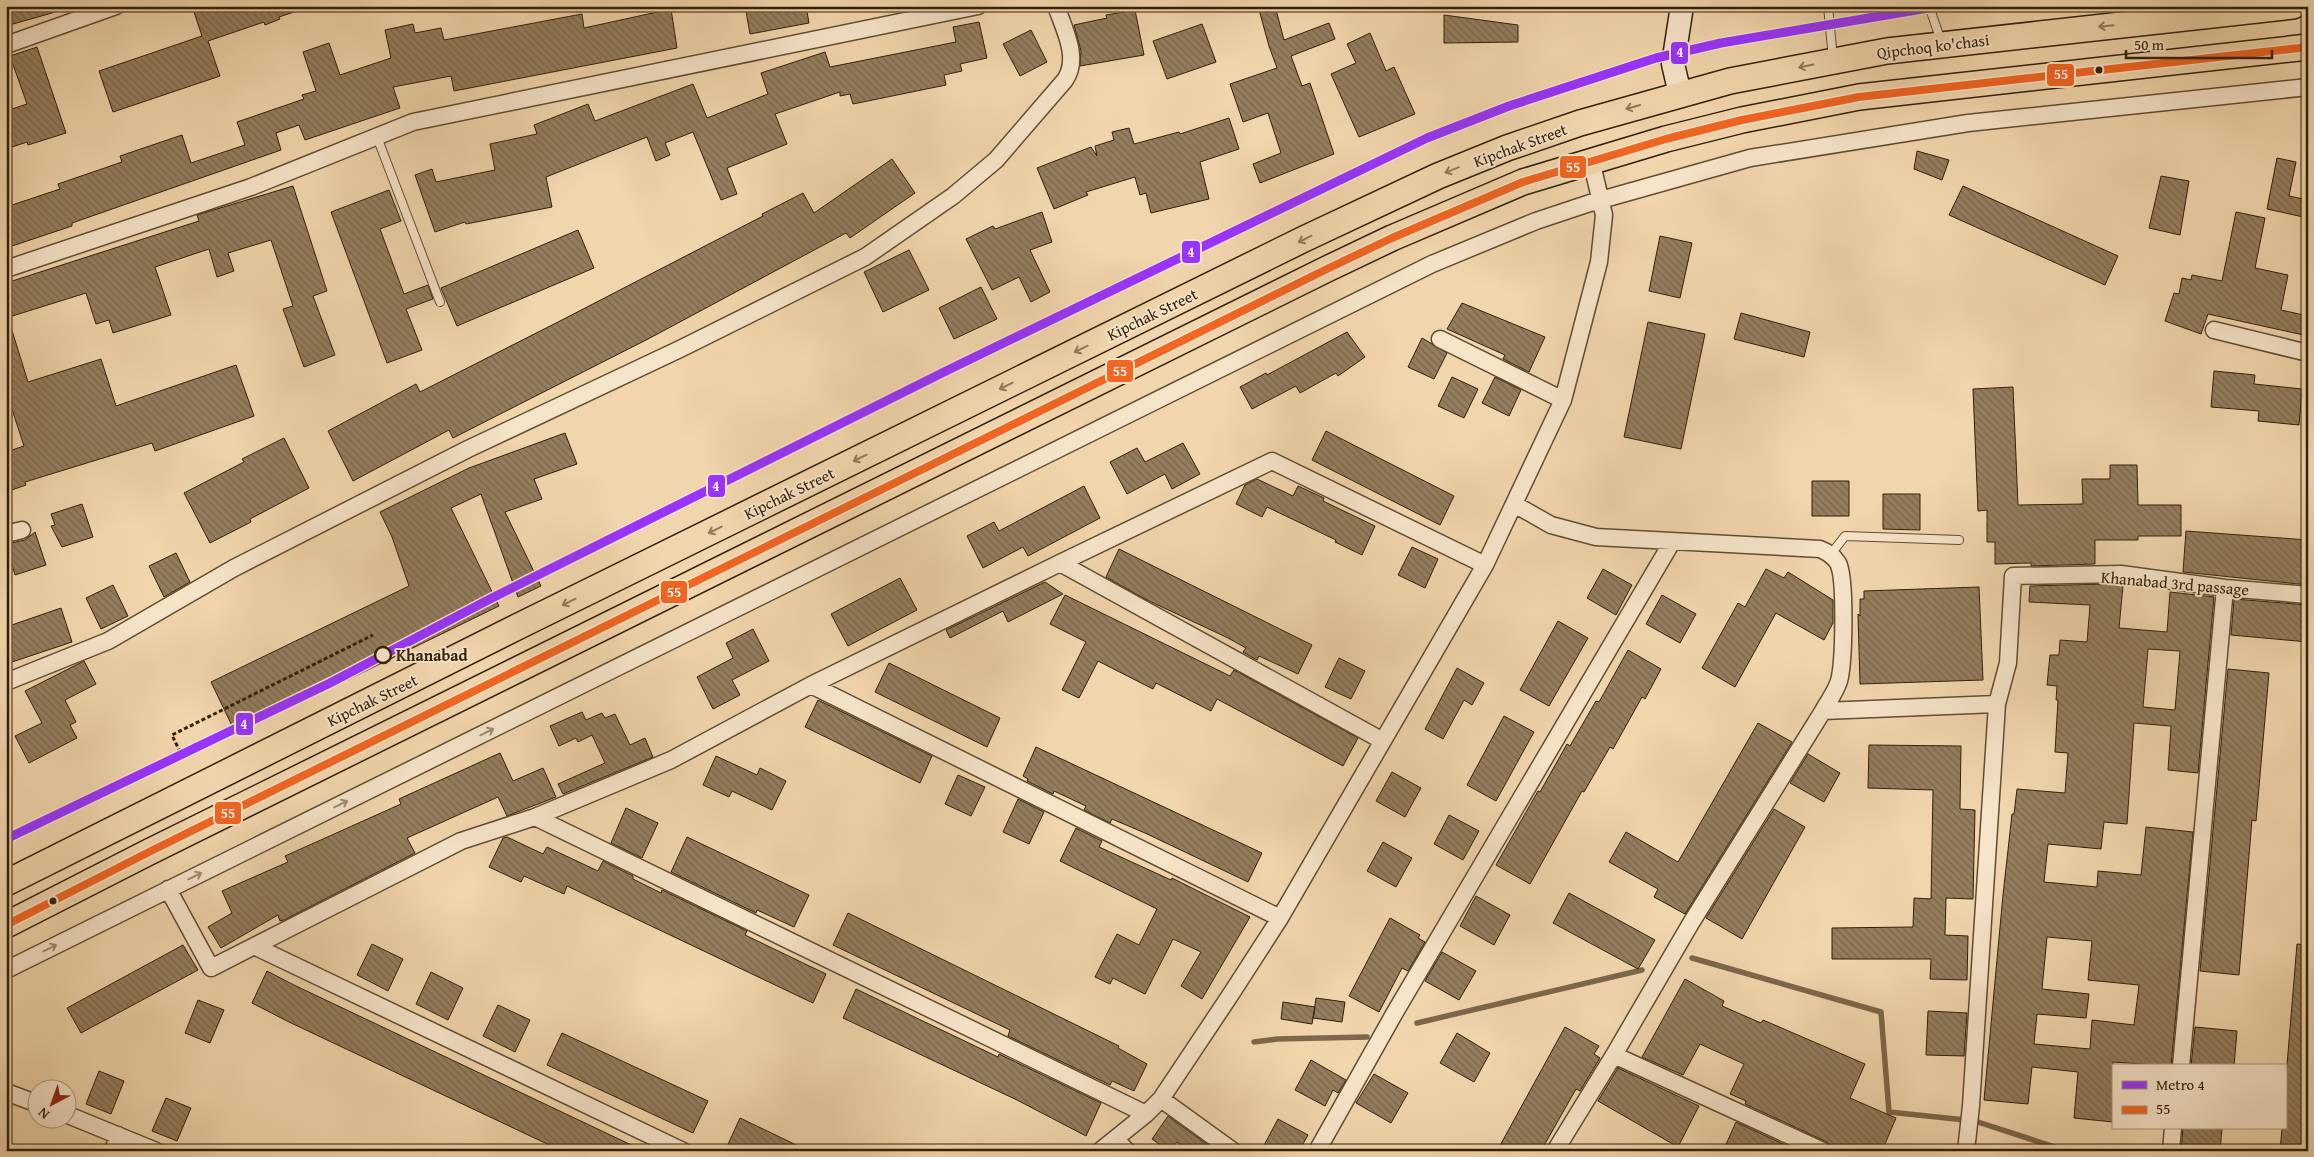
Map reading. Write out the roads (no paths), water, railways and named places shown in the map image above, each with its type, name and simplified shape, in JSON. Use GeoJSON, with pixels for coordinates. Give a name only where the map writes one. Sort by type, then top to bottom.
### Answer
{"type":"FeatureCollection","features":[{"type":"Feature","properties":{"kind":"main road"},"geometry":{"type":"LineString","coordinates":[[1682,6],[1673,64],[1689,133]]}},
{"type":"Feature","properties":{"kind":"main road","name":"Qipchoq ko'chasi"},"geometry":{"type":"LineString","coordinates":[[1580,123],[1730,81],[1887,51],[2293,6]]}},
{"type":"Feature","properties":{"kind":"main road"},"geometry":{"type":"LineString","coordinates":[[6,926],[158,848],[1335,265],[1515,185],[1591,160],[1689,133],[1859,98],[2308,47]]}},
{"type":"Feature","properties":{"kind":"main road"},"geometry":{"type":"LineString","coordinates":[[1580,123],[1591,160]]}},
{"type":"Feature","properties":{"kind":"main road","name":"Kipchak Street"},"geometry":{"type":"LineString","coordinates":[[6,884],[502,635],[1304,239],[1438,176],[1507,148],[1580,123]]}},
{"type":"Feature","properties":{"kind":"street"},"geometry":{"type":"LineString","coordinates":[[6,45],[116,6]]}},
{"type":"Feature","properties":{"kind":"street"},"geometry":{"type":"LineString","coordinates":[[6,269],[251,187],[414,122],[978,6]]}},
{"type":"Feature","properties":{"kind":"street"},"geometry":{"type":"LineString","coordinates":[[6,682],[108,641],[234,568],[442,462],[865,257],[953,196],[996,160],[1065,80],[1070,72],[1072,61],[1056,6]]}},
{"type":"Feature","properties":{"kind":"street"},"geometry":{"type":"LineString","coordinates":[[6,970],[1432,264],[1536,221],[1601,199],[1750,158],[1968,123],[2308,87]]}},
{"type":"Feature","properties":{"kind":"street"},"geometry":{"type":"LineString","coordinates":[[1100,1151],[1146,1114],[1161,1099],[1280,918],[1485,565],[1563,400],[1599,262],[1604,215],[1591,160]]}},
{"type":"Feature","properties":{"kind":"street"},"geometry":{"type":"LineString","coordinates":[[2214,330],[2308,353]]}},
{"type":"Feature","properties":{"kind":"street"},"geometry":{"type":"LineString","coordinates":[[1440,339],[1563,400]]}},
{"type":"Feature","properties":{"kind":"street"},"geometry":{"type":"LineString","coordinates":[[168,889],[211,968],[256,947],[461,841],[536,817],[671,760],[812,685],[1272,461],[1485,565]]}},
{"type":"Feature","properties":{"kind":"street"},"geometry":{"type":"LineString","coordinates":[[1514,504],[1552,525],[1573,533],[1596,537],[1820,549],[1831,554],[1838,564],[1841,574],[1844,616],[1839,681],[1823,711],[1691,923],[1555,1151]]}},
{"type":"Feature","properties":{"kind":"street"},"geometry":{"type":"LineString","coordinates":[[6,534],[22,530]]}},
{"type":"Feature","properties":{"kind":"street"},"geometry":{"type":"LineString","coordinates":[[1317,1151],[1399,1005],[1672,542]]}},
{"type":"Feature","properties":{"kind":"street"},"geometry":{"type":"LineString","coordinates":[[1060,563],[1384,741]]}},
{"type":"Feature","properties":{"kind":"street","name":"Khanabad 3rd passage"},"geometry":{"type":"LineString","coordinates":[[1997,704],[2008,664],[2013,576],[2121,574],[2225,588],[2308,594]]}},
{"type":"Feature","properties":{"kind":"street"},"geometry":{"type":"LineString","coordinates":[[2181,1064],[2225,588]]}},
{"type":"Feature","properties":{"kind":"street"},"geometry":{"type":"LineString","coordinates":[[812,685],[1280,918]]}},
{"type":"Feature","properties":{"kind":"street"},"geometry":{"type":"LineString","coordinates":[[1823,711],[1997,704],[1966,1151]]}},
{"type":"Feature","properties":{"kind":"street"},"geometry":{"type":"LineString","coordinates":[[536,817],[1146,1114]]}},
{"type":"Feature","properties":{"kind":"street"},"geometry":{"type":"LineString","coordinates":[[256,947],[683,1151]]}},
{"type":"Feature","properties":{"kind":"street"},"geometry":{"type":"LineString","coordinates":[[1614,1055],[1823,1151]]}},
{"type":"Feature","properties":{"kind":"street"},"geometry":{"type":"LineString","coordinates":[[6,1092],[28,1100]]}},
{"type":"Feature","properties":{"kind":"street"},"geometry":{"type":"LineString","coordinates":[[1161,1099],[1233,1151]]}},
{"type":"Feature","properties":{"kind":"street"},"geometry":{"type":"LineString","coordinates":[[78,1120],[156,1151]]}},
{"type":"Feature","properties":{"kind":"street"},"geometry":{"type":"LineString","coordinates":[[2170,1151],[2173,1130]]}},
{"type":"Feature","properties":{"kind":"street"},"geometry":{"type":"LineString","coordinates":[[112,1151],[118,1135]]}},
{"type":"Feature","properties":{"kind":"street"},"geometry":{"type":"LineString","coordinates":[[1115,1138],[1127,1151]]}},
{"type":"Feature","properties":{"kind":"lane"},"geometry":{"type":"LineString","coordinates":[[1828,6],[1834,61]]}},
{"type":"Feature","properties":{"kind":"lane"},"geometry":{"type":"LineString","coordinates":[[1928,6],[1942,45]]}},
{"type":"Feature","properties":{"kind":"lane"},"geometry":{"type":"LineString","coordinates":[[377,137],[440,302]]}},
{"type":"Feature","properties":{"kind":"lane"},"geometry":{"type":"LineString","coordinates":[[1831,554],[1845,536],[1959,540]]}},
{"type":"Feature","properties":{"kind":"waterway"},"geometry":{"type":"LineString","coordinates":[[1692,958],[1881,1012],[1889,1112],[1975,1121],[2067,1151]]}},
{"type":"Feature","properties":{"kind":"waterway"},"geometry":{"type":"LineString","coordinates":[[1417,1023],[1642,970]]}},
{"type":"Feature","properties":{"kind":"waterway"},"geometry":{"type":"LineString","coordinates":[[1254,1042],[1277,1039],[1367,1037]]}},
{"type":"Feature","properties":{"kind":"metro line","name":"4"},"geometry":{"type":"LineString","coordinates":[[6,839],[330,683],[490,599],[946,371],[1427,138],[1509,106],[1656,58],[1721,43],[1940,6]]}},
{"type":"Feature","properties":{"kind":"place","name":"Khanabad"},"geometry":{"type":"Point","coordinates":[383,655]}}]}
